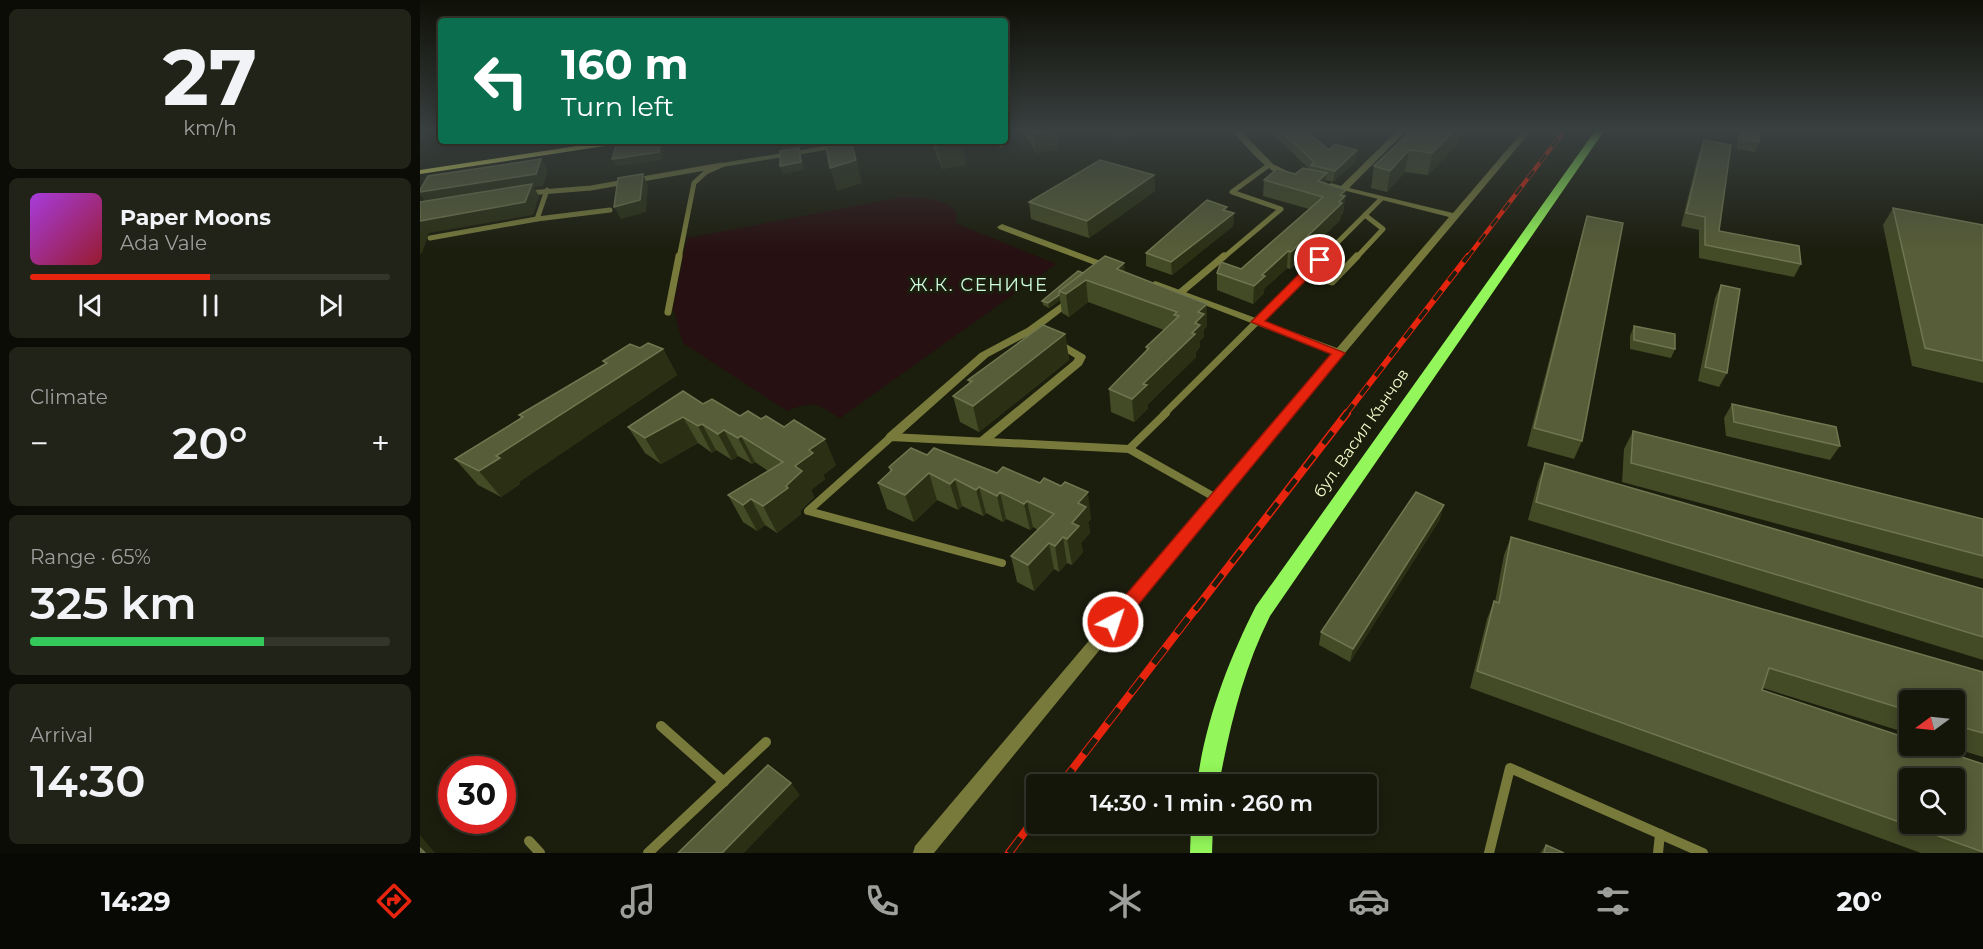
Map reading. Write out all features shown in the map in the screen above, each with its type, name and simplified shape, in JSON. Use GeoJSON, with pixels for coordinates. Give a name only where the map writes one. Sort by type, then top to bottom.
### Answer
{"type":"FeatureCollection","features":[{"type":"Feature","properties":{"kind":"main road","name":"бул. Васил Кънчов"},"geometry":{"type":"LineString","coordinates":[[1210,774],[1235,673],[1246,643],[1263,611],[1572,171]]}},
{"type":"Feature","properties":{"kind":"main road"},"geometry":{"type":"LineString","coordinates":[[1201,853],[1202,834]]}},
{"type":"Feature","properties":{"kind":"street"},"geometry":{"type":"LineString","coordinates":[[1278,171],[1303,179]]}},
{"type":"Feature","properties":{"kind":"street"},"geometry":{"type":"LineString","coordinates":[[1343,189],[1362,171]]}},
{"type":"Feature","properties":{"kind":"street"},"geometry":{"type":"LineString","coordinates":[[922,853],[1216,498],[1493,171]]}},
{"type":"Feature","properties":{"kind":"street"},"geometry":{"type":"LineString","coordinates":[[1323,184],[1455,216]]}},
{"type":"Feature","properties":{"kind":"street"},"geometry":{"type":"LineString","coordinates":[[1002,227],[1111,272]]}},
{"type":"Feature","properties":{"kind":"street"},"geometry":{"type":"LineString","coordinates":[[1140,279],[1339,353]]}},
{"type":"Feature","properties":{"kind":"street"},"geometry":{"type":"LineString","coordinates":[[891,436],[984,355],[1031,330],[1084,289]]}},
{"type":"Feature","properties":{"kind":"street"},"geometry":{"type":"LineString","coordinates":[[983,441],[1078,363],[1081,357],[1068,347],[1031,330]]}},
{"type":"Feature","properties":{"kind":"lane"},"geometry":{"type":"LineString","coordinates":[[524,194],[547,190],[591,188],[689,171]]}},
{"type":"Feature","properties":{"kind":"lane"},"geometry":{"type":"LineString","coordinates":[[668,312],[694,183],[709,171]]}},
{"type":"Feature","properties":{"kind":"lane"},"geometry":{"type":"LineString","coordinates":[[1180,293],[1281,209],[1232,192],[1261,171]]}},
{"type":"Feature","properties":{"kind":"lane"},"geometry":{"type":"LineString","coordinates":[[537,219],[547,190]]}},
{"type":"Feature","properties":{"kind":"lane"},"geometry":{"type":"LineString","coordinates":[[1130,449],[1382,199]]}},
{"type":"Feature","properties":{"kind":"lane"},"geometry":{"type":"LineString","coordinates":[[430,238],[537,219],[610,210]]}},
{"type":"Feature","properties":{"kind":"lane"},"geometry":{"type":"LineString","coordinates":[[1305,274],[1332,282],[1383,229],[1365,215]]}},
{"type":"Feature","properties":{"kind":"lane"},"geometry":{"type":"LineString","coordinates":[[1002,563],[808,511],[891,436],[1130,449],[1216,498]]}},
{"type":"Feature","properties":{"kind":"lane"},"geometry":{"type":"LineString","coordinates":[[661,726],[724,782]]}},
{"type":"Feature","properties":{"kind":"lane"},"geometry":{"type":"LineString","coordinates":[[648,853],[766,742]]}},
{"type":"Feature","properties":{"kind":"lane"},"geometry":{"type":"LineString","coordinates":[[1489,853],[1510,768],[1703,853]]}},
{"type":"Feature","properties":{"kind":"lane"},"geometry":{"type":"LineString","coordinates":[[1658,853],[1660,834]]}},
{"type":"Feature","properties":{"kind":"lane"},"geometry":{"type":"LineString","coordinates":[[529,841],[540,853]]}},
{"type":"Feature","properties":{"kind":"shaded area"},"geometry":{"type":"Polygon","coordinates":[[[903,197],[940,201],[947,204],[957,214],[955,223],[1056,264],[840,418],[820,406],[809,404],[787,411],[683,343],[673,308],[687,238],[903,197]]]}},
{"type":"Feature","properties":{"kind":"building"},"geometry":{"type":"Polygon","coordinates":[[[463,171],[537,171],[536,174],[420,192],[428,176],[463,171]]]}},
{"type":"Feature","properties":{"kind":"building"},"geometry":{"type":"Polygon","coordinates":[[[1082,171],[1139,171],[1154,175],[1087,221],[1029,202],[1082,171]]]}},
{"type":"Feature","properties":{"kind":"building"},"geometry":{"type":"Polygon","coordinates":[[[1275,171],[1295,174],[1299,171],[1327,173],[1318,181],[1346,190],[1340,195],[1345,196],[1339,202],[1342,203],[1291,252],[1288,251],[1262,275],[1265,276],[1254,286],[1217,273],[1221,262],[1241,269],[1323,197],[1264,180],[1275,171]]]}},
{"type":"Feature","properties":{"kind":"building"},"geometry":{"type":"Polygon","coordinates":[[[1696,171],[1727,171],[1719,231],[1799,246],[1801,264],[1705,245],[1705,217],[1686,213],[1696,171]]]}},
{"type":"Feature","properties":{"kind":"building"},"geometry":{"type":"Polygon","coordinates":[[[643,174],[640,200],[614,207],[618,178],[643,174]]]}},
{"type":"Feature","properties":{"kind":"building"},"geometry":{"type":"Polygon","coordinates":[[[532,184],[525,202],[420,221],[420,202],[532,184]]]}},
{"type":"Feature","properties":{"kind":"building"},"geometry":{"type":"Polygon","coordinates":[[[1207,200],[1227,207],[1223,210],[1234,213],[1171,262],[1146,253],[1207,200]]]}},
{"type":"Feature","properties":{"kind":"building"},"geometry":{"type":"Polygon","coordinates":[[[1893,208],[1983,225],[1983,361],[1925,348],[1893,208]]]}},
{"type":"Feature","properties":{"kind":"building"},"geometry":{"type":"Polygon","coordinates":[[[1587,216],[1623,223],[1582,441],[1534,428],[1587,216]]]}},
{"type":"Feature","properties":{"kind":"building"},"geometry":{"type":"Polygon","coordinates":[[[1105,256],[1124,263],[1117,269],[1207,304],[1198,312],[1204,314],[1195,323],[1200,325],[1192,333],[1195,334],[1143,384],[1147,385],[1132,399],[1109,389],[1149,348],[1146,347],[1179,316],[1174,315],[1177,312],[1086,280],[1066,294],[1059,291],[1105,256]]]}},
{"type":"Feature","properties":{"kind":"building"},"geometry":{"type":"Polygon","coordinates":[[[1078,271],[1083,273],[1059,291],[1059,295],[1048,303],[1042,301],[1078,271]]]}},
{"type":"Feature","properties":{"kind":"building"},"geometry":{"type":"Polygon","coordinates":[[[1721,285],[1740,289],[1727,373],[1705,367],[1721,285]]]}},
{"type":"Feature","properties":{"kind":"building"},"geometry":{"type":"Polygon","coordinates":[[[1043,325],[1065,334],[973,406],[953,396],[972,381],[968,380],[1043,325]]]}},
{"type":"Feature","properties":{"kind":"building"},"geometry":{"type":"Polygon","coordinates":[[[1634,326],[1675,334],[1675,349],[1634,340],[1634,326]]]}},
{"type":"Feature","properties":{"kind":"building"},"geometry":{"type":"Polygon","coordinates":[[[648,343],[663,349],[496,456],[500,458],[479,471],[455,459],[523,417],[519,415],[607,363],[603,361],[630,344],[640,348],[648,343]]]}},
{"type":"Feature","properties":{"kind":"building"},"geometry":{"type":"Polygon","coordinates":[[[683,391],[703,404],[712,399],[740,416],[748,411],[761,419],[766,416],[784,427],[794,420],[825,439],[809,450],[813,453],[795,466],[802,471],[786,486],[788,488],[763,506],[751,499],[743,505],[728,495],[783,462],[741,436],[738,438],[724,430],[718,434],[702,424],[698,426],[683,417],[645,438],[628,427],[683,391]]]}},
{"type":"Feature","properties":{"kind":"building"},"geometry":{"type":"Polygon","coordinates":[[[1732,404],[1836,427],[1840,446],[1734,422],[1732,404]]]}},
{"type":"Feature","properties":{"kind":"building"},"geometry":{"type":"Polygon","coordinates":[[[1633,431],[1983,519],[1983,556],[1631,463],[1633,431]]]}},
{"type":"Feature","properties":{"kind":"building"},"geometry":{"type":"Polygon","coordinates":[[[911,448],[927,455],[934,448],[997,473],[1003,467],[1040,483],[1044,478],[1061,486],[1065,482],[1088,492],[1078,503],[1086,507],[1072,523],[1079,526],[1067,539],[1063,537],[1055,546],[1049,543],[1028,565],[1011,556],[1054,514],[1027,501],[1024,504],[1000,492],[997,496],[979,487],[976,490],[955,479],[950,484],[929,473],[905,495],[878,483],[892,470],[889,467],[911,448]]]}},
{"type":"Feature","properties":{"kind":"building"},"geometry":{"type":"Polygon","coordinates":[[[1545,463],[1983,589],[1983,637],[1536,502],[1545,463]]]}},
{"type":"Feature","properties":{"kind":"building"},"geometry":{"type":"Polygon","coordinates":[[[1416,492],[1444,505],[1353,649],[1321,632],[1416,492]]]}},
{"type":"Feature","properties":{"kind":"building"},"geometry":{"type":"Polygon","coordinates":[[[1511,537],[1983,672],[1983,733],[1965,728],[1965,690],[1899,690],[1899,708],[1769,668],[1762,690],[1899,735],[1899,756],[1959,756],[1983,764],[1983,852],[1933,834],[1965,834],[1965,768],[1899,768],[1899,822],[1477,671],[1494,601],[1499,603],[1511,537]]]}},
{"type":"Feature","properties":{"kind":"building"},"geometry":{"type":"Polygon","coordinates":[[[768,765],[791,783],[722,853],[678,853],[768,765]]]}},
{"type":"Feature","properties":{"kind":"building"},"geometry":{"type":"Polygon","coordinates":[[[1546,845],[1564,853],[1544,853],[1546,845]]]}},
{"type":"Feature","properties":{"kind":"railway"},"geometry":{"type":"LineString","coordinates":[[1467,258],[1534,171]]}},
{"type":"Feature","properties":{"kind":"railway"},"geometry":{"type":"LineString","coordinates":[[1346,414],[1468,256]]}},
{"type":"Feature","properties":{"kind":"railway"},"geometry":{"type":"LineString","coordinates":[[1195,610],[1347,413]]}},
{"type":"Feature","properties":{"kind":"railway"},"geometry":{"type":"LineString","coordinates":[[1069,774],[1196,608]]}},
{"type":"Feature","properties":{"kind":"railway"},"geometry":{"type":"LineString","coordinates":[[1009,853],[1026,830]]}},
{"type":"Feature","properties":{"kind":"district","name":"Ж.К. СЕНИЧЕ"},"geometry":{"type":"Point","coordinates":[979,285]}},
{"type":"Feature","properties":{"kind":"route"},"geometry":{"type":"LineString","coordinates":[[1113,622],[1339,353],[1257,322],[1320,260]]}}]}
